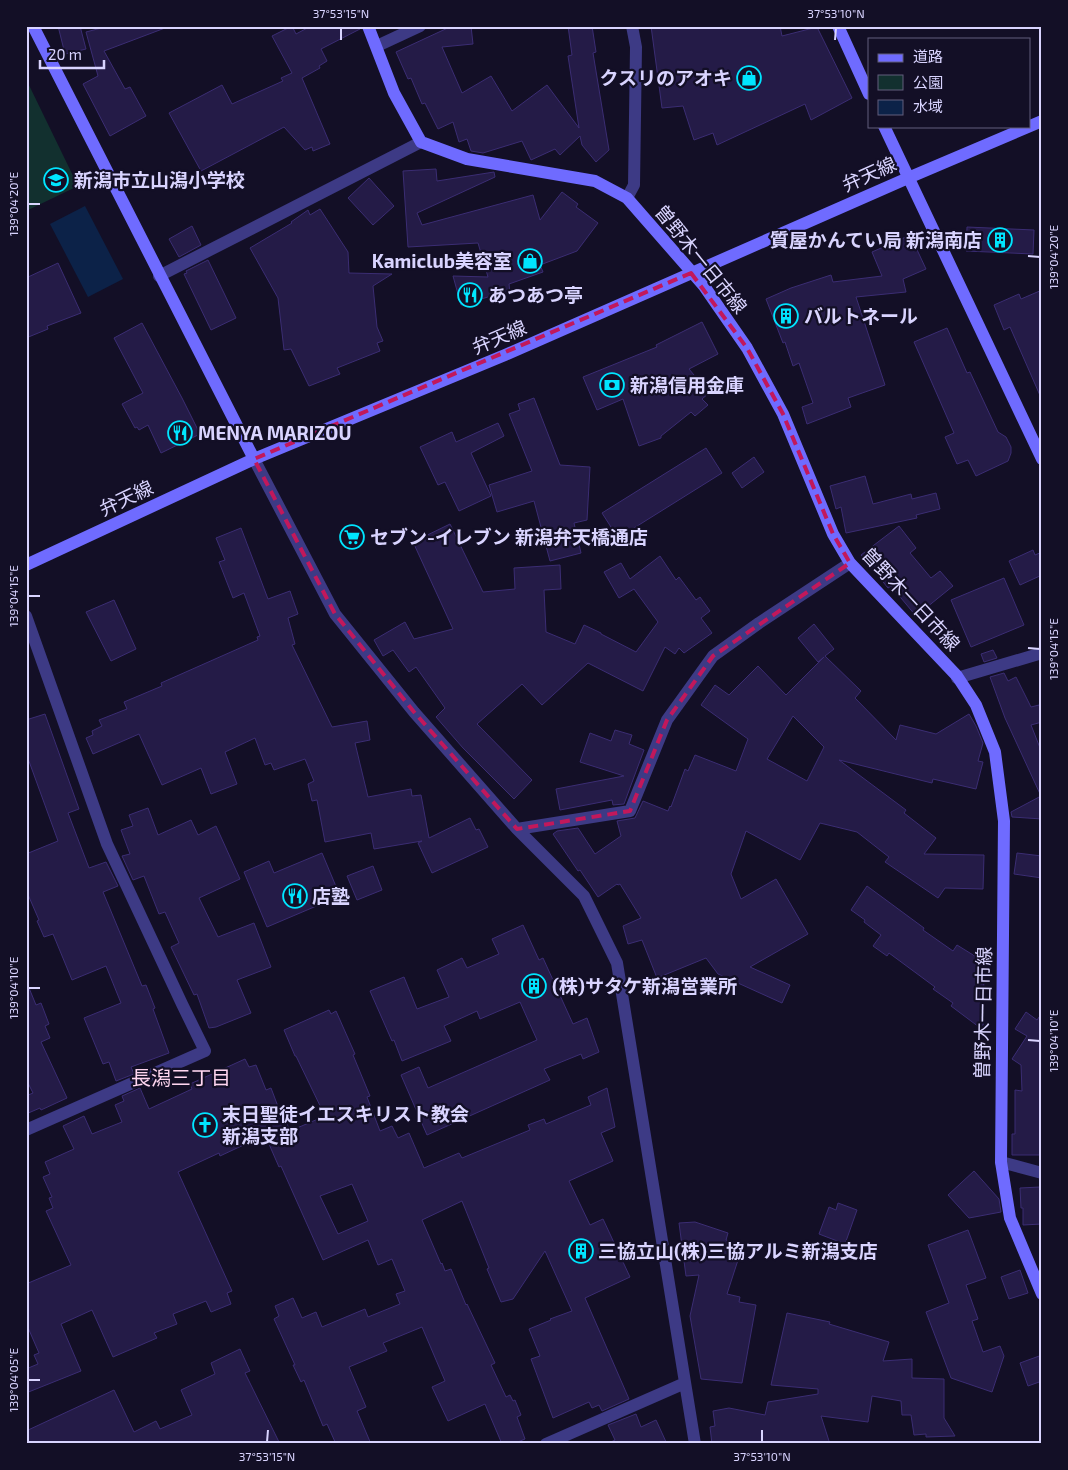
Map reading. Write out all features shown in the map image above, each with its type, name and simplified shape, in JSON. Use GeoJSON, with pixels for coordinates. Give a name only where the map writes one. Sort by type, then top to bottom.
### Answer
{"type":"FeatureCollection","features":[{"type":"Feature","properties":{"kind":"street"},"geometry":{"type":"LineString","coordinates":[[33,26],[159,276],[335,614],[414,712],[516,829],[584,896],[618,963],[695,1444]]}},
{"type":"Feature","properties":{"kind":"street"},"geometry":{"type":"LineString","coordinates":[[159,276],[422,142],[394,93],[368,26]]}},
{"type":"Feature","properties":{"kind":"street"},"geometry":{"type":"LineString","coordinates":[[377,46],[420,26]]}},
{"type":"Feature","properties":{"kind":"street"},"geometry":{"type":"LineString","coordinates":[[627,198],[634,185],[636,47],[632,26]]}},
{"type":"Feature","properties":{"kind":"street"},"geometry":{"type":"LineString","coordinates":[[838,26],[868,92]]}},
{"type":"Feature","properties":{"kind":"street","name":"弁天線"},"geometry":{"type":"LineString","coordinates":[[1030,126],[1042,121]]}},
{"type":"Feature","properties":{"kind":"street"},"geometry":{"type":"LineString","coordinates":[[885,128],[1042,459]]}},
{"type":"Feature","properties":{"kind":"street","name":"弁天線"},"geometry":{"type":"LineString","coordinates":[[26,565],[254,459],[506,355],[1026,128]]}},
{"type":"Feature","properties":{"kind":"street","name":"曽野木一日市線"},"geometry":{"type":"LineString","coordinates":[[422,142],[467,159],[595,181],[627,198],[704,286],[752,357],[783,414],[833,534],[850,563],[957,676],[976,705],[995,752],[1004,821],[1001,1162],[1010,1218],[1042,1294]]}},
{"type":"Feature","properties":{"kind":"street"},"geometry":{"type":"LineString","coordinates":[[516,829],[630,812],[667,720],[713,656],[758,623],[850,563]]}},
{"type":"Feature","properties":{"kind":"street"},"geometry":{"type":"LineString","coordinates":[[26,616],[107,844],[205,1051],[26,1130]]}},
{"type":"Feature","properties":{"kind":"street"},"geometry":{"type":"LineString","coordinates":[[957,678],[1042,653]]}},
{"type":"Feature","properties":{"kind":"street"},"geometry":{"type":"LineString","coordinates":[[1001,1162],[1042,1173]]}},
{"type":"Feature","properties":{"kind":"street"},"geometry":{"type":"LineString","coordinates":[[546,1444],[685,1383]]}},
{"type":"Feature","properties":{"kind":"highlighted area"},"geometry":{"type":"Polygon","coordinates":[[[691,273],[747,348],[783,414],[833,534],[850,563],[713,656],[667,720],[630,811],[517,829],[414,712],[335,614],[254,459],[691,273]]]}},
{"type":"Feature","properties":{"kind":"green space"},"geometry":{"type":"Polygon","coordinates":[[[26,79],[78,186],[26,211],[26,79]]]}},
{"type":"Feature","properties":{"kind":"water"},"geometry":{"type":"Polygon","coordinates":[[[85,206],[123,279],[88,297],[50,224],[85,206]]]}},
{"type":"Feature","properties":{"kind":"building"},"geometry":{"type":"Polygon","coordinates":[[[58,26],[80,26],[86,49],[65,54],[58,26]]]}},
{"type":"Feature","properties":{"kind":"building"},"geometry":{"type":"Polygon","coordinates":[[[109,26],[165,26],[165,28],[104,51],[125,89],[130,87],[146,116],[110,136],[83,84],[98,76],[86,32],[109,26]]]}},
{"type":"Feature","properties":{"kind":"building"},"geometry":{"type":"Polygon","coordinates":[[[292,26],[296,34],[311,26],[360,26],[360,29],[321,49],[327,61],[319,66],[320,68],[302,78],[330,144],[313,151],[312,147],[305,150],[284,127],[201,171],[169,113],[222,85],[232,104],[283,81],[281,78],[292,73],[272,36],[292,26]]]}},
{"type":"Feature","properties":{"kind":"building"},"geometry":{"type":"Polygon","coordinates":[[[452,26],[471,26],[473,44],[442,47],[462,93],[491,76],[512,111],[547,85],[579,128],[568,56],[572,55],[568,26],[592,26],[596,52],[593,53],[609,150],[596,162],[582,145],[580,136],[560,155],[555,149],[531,160],[522,141],[483,153],[471,151],[467,139],[459,142],[453,122],[438,129],[425,103],[422,104],[411,78],[408,79],[396,52],[452,26]]]}},
{"type":"Feature","properties":{"kind":"building","name":"クスリのアオキ"},"geometry":{"type":"Polygon","coordinates":[[[651,26],[780,26],[782,36],[817,27],[852,98],[811,120],[805,104],[717,145],[713,133],[694,140],[683,106],[662,108],[651,26]]]}},
{"type":"Feature","properties":{"kind":"building"},"geometry":{"type":"Polygon","coordinates":[[[436,169],[437,181],[494,172],[495,177],[417,213],[422,225],[533,195],[540,220],[562,192],[578,204],[576,207],[598,223],[577,251],[540,265],[543,272],[509,284],[510,293],[498,294],[461,305],[453,276],[488,277],[478,243],[408,247],[403,171],[436,169]]]}},
{"type":"Feature","properties":{"kind":"building"},"geometry":{"type":"Polygon","coordinates":[[[369,178],[394,206],[373,225],[348,198],[369,178]]]}},
{"type":"Feature","properties":{"kind":"building"},"geometry":{"type":"Polygon","coordinates":[[[320,209],[348,252],[349,273],[392,274],[373,286],[377,327],[383,341],[377,343],[380,351],[337,368],[340,374],[309,386],[291,349],[284,350],[278,298],[250,248],[292,223],[308,210],[310,215],[320,209]]]}},
{"type":"Feature","properties":{"kind":"building"},"geometry":{"type":"Polygon","coordinates":[[[192,226],[201,245],[179,257],[169,239],[192,226]]]}},
{"type":"Feature","properties":{"kind":"building","name":"質屋かんてい局 新潟南店"},"geometry":{"type":"Polygon","coordinates":[[[967,227],[1034,230],[1033,254],[966,251],[967,227]]]}},
{"type":"Feature","properties":{"kind":"building"},"geometry":{"type":"Polygon","coordinates":[[[906,237],[907,241],[912,239],[926,269],[903,279],[906,292],[856,297],[885,385],[848,398],[851,407],[807,424],[802,407],[813,403],[799,363],[793,366],[785,342],[783,343],[766,299],[791,288],[831,275],[833,282],[882,276],[872,252],[906,237]]]}},
{"type":"Feature","properties":{"kind":"building"},"geometry":{"type":"Polygon","coordinates":[[[208,260],[236,318],[211,330],[184,274],[187,273],[186,271],[208,260]]]}},
{"type":"Feature","properties":{"kind":"building"},"geometry":{"type":"Polygon","coordinates":[[[58,263],[81,313],[47,326],[48,329],[26,338],[26,278],[58,263]]]}},
{"type":"Feature","properties":{"kind":"building"},"geometry":{"type":"Polygon","coordinates":[[[1042,290],[1042,400],[1010,327],[1004,330],[994,305],[1019,294],[1021,299],[1042,290]]]}},
{"type":"Feature","properties":{"kind":"building"},"geometry":{"type":"Polygon","coordinates":[[[702,322],[718,354],[689,369],[709,393],[702,399],[708,405],[695,416],[691,412],[661,436],[661,438],[639,446],[623,399],[597,410],[583,377],[657,347],[656,345],[702,322]]]}},
{"type":"Feature","properties":{"kind":"building"},"geometry":{"type":"Polygon","coordinates":[[[142,323],[200,434],[161,453],[148,425],[139,430],[137,427],[135,428],[122,404],[143,393],[114,338],[142,323]]]}},
{"type":"Feature","properties":{"kind":"building"},"geometry":{"type":"Polygon","coordinates":[[[947,328],[967,373],[970,372],[998,432],[1006,437],[1011,447],[1008,461],[976,476],[968,460],[957,464],[945,437],[954,433],[914,342],[947,328]]]}},
{"type":"Feature","properties":{"kind":"building"},"geometry":{"type":"Polygon","coordinates":[[[534,398],[560,465],[590,467],[587,520],[574,523],[581,553],[550,561],[534,501],[497,512],[489,485],[532,471],[509,414],[520,410],[518,404],[534,398]]]}},
{"type":"Feature","properties":{"kind":"building"},"geometry":{"type":"Polygon","coordinates":[[[498,423],[504,436],[471,453],[491,496],[459,511],[445,482],[438,485],[420,447],[452,432],[456,442],[498,423]]]}},
{"type":"Feature","properties":{"kind":"building"},"geometry":{"type":"Polygon","coordinates":[[[706,448],[722,473],[618,538],[602,513],[706,448]]]}},
{"type":"Feature","properties":{"kind":"building"},"geometry":{"type":"Polygon","coordinates":[[[754,457],[764,472],[742,488],[732,473],[754,457]]]}},
{"type":"Feature","properties":{"kind":"building"},"geometry":{"type":"Polygon","coordinates":[[[865,476],[873,504],[911,494],[912,499],[936,493],[940,509],[916,515],[917,518],[846,533],[841,507],[836,509],[830,486],[865,476]]]}},
{"type":"Feature","properties":{"kind":"building"},"geometry":{"type":"Polygon","coordinates":[[[450,524],[483,592],[515,589],[514,568],[560,565],[561,589],[544,590],[546,632],[575,644],[584,625],[636,652],[658,622],[634,589],[619,598],[604,572],[621,563],[630,579],[660,556],[676,580],[679,577],[696,600],[700,597],[710,611],[701,618],[712,633],[684,653],[679,648],[675,654],[665,647],[643,691],[588,663],[542,705],[522,684],[477,724],[532,780],[514,799],[463,748],[436,717],[445,708],[416,667],[409,672],[393,650],[383,656],[374,640],[405,622],[414,639],[453,629],[413,542],[450,524]]]}},
{"type":"Feature","properties":{"kind":"building"},"geometry":{"type":"Polygon","coordinates":[[[899,526],[916,548],[910,553],[931,578],[940,571],[953,586],[916,616],[891,586],[888,588],[861,555],[899,526]]]}},
{"type":"Feature","properties":{"kind":"building"},"geometry":{"type":"Polygon","coordinates":[[[241,528],[268,599],[290,591],[298,614],[288,618],[295,644],[292,645],[332,727],[367,721],[370,740],[355,743],[368,797],[411,789],[412,796],[421,795],[429,838],[470,818],[476,830],[479,829],[488,847],[432,873],[418,843],[422,841],[374,849],[371,833],[325,842],[317,800],[312,801],[308,784],[314,781],[305,759],[274,770],[271,763],[265,765],[255,738],[225,752],[237,784],[211,794],[201,768],[162,785],[139,734],[93,754],[86,738],[93,735],[92,731],[102,726],[99,720],[127,709],[124,702],[162,686],[161,683],[258,640],[257,637],[260,636],[244,593],[233,598],[219,562],[225,560],[216,538],[241,528]]]}},
{"type":"Feature","properties":{"kind":"building"},"geometry":{"type":"Polygon","coordinates":[[[1033,550],[1035,555],[1042,552],[1042,575],[1020,585],[1009,561],[1033,550]]]}},
{"type":"Feature","properties":{"kind":"building"},"geometry":{"type":"Polygon","coordinates":[[[1004,578],[1024,625],[971,647],[951,600],[1004,578]]]}},
{"type":"Feature","properties":{"kind":"building"},"geometry":{"type":"Polygon","coordinates":[[[114,600],[136,649],[111,661],[86,612],[114,600]]]}},
{"type":"Feature","properties":{"kind":"building"},"geometry":{"type":"Polygon","coordinates":[[[814,624],[834,649],[825,656],[861,691],[855,698],[896,740],[900,725],[936,734],[969,714],[983,743],[978,761],[983,762],[976,789],[933,779],[932,783],[839,760],[906,810],[904,813],[936,838],[924,854],[984,855],[983,889],[945,888],[938,898],[885,862],[889,857],[857,832],[820,823],[800,860],[746,831],[731,874],[741,899],[776,879],[808,934],[750,967],[790,985],[782,1003],[718,974],[706,958],[657,978],[642,940],[628,944],[623,926],[641,918],[620,884],[617,884],[598,897],[553,834],[557,831],[578,828],[595,854],[621,836],[617,821],[635,818],[643,801],[668,811],[685,769],[688,771],[695,755],[736,771],[748,739],[701,705],[715,685],[729,695],[758,666],[786,695],[824,657],[818,662],[798,638],[814,624]],[[793,716],[767,759],[807,781],[824,747],[793,716]]]}},
{"type":"Feature","properties":{"kind":"building"},"geometry":{"type":"Polygon","coordinates":[[[993,650],[997,658],[984,662],[981,654],[993,650]]]}},
{"type":"Feature","properties":{"kind":"building"},"geometry":{"type":"Polygon","coordinates":[[[1004,673],[1008,681],[1016,677],[1031,707],[1039,705],[1042,715],[1042,722],[1031,725],[1042,753],[1042,819],[1012,817],[1011,812],[1041,796],[1005,718],[990,677],[1004,673]]]}},
{"type":"Feature","properties":{"kind":"building"},"geometry":{"type":"Polygon","coordinates":[[[45,714],[79,809],[68,813],[89,868],[106,862],[118,886],[103,892],[142,986],[146,985],[169,1053],[131,1067],[134,1074],[116,1081],[109,1062],[103,1064],[84,1018],[121,1003],[106,966],[72,980],[53,934],[44,937],[26,890],[26,854],[58,841],[26,753],[26,720],[45,714]]]}},
{"type":"Feature","properties":{"kind":"building"},"geometry":{"type":"Polygon","coordinates":[[[615,730],[632,735],[629,744],[644,750],[624,804],[613,805],[612,800],[560,810],[556,789],[624,776],[580,762],[590,733],[611,741],[615,730]]]}},
{"type":"Feature","properties":{"kind":"building"},"geometry":{"type":"Polygon","coordinates":[[[148,808],[158,835],[191,820],[198,835],[216,826],[240,879],[199,898],[218,937],[254,923],[271,967],[237,980],[251,1013],[209,1028],[197,994],[194,995],[171,947],[179,943],[165,912],[159,914],[144,876],[133,880],[122,856],[130,854],[121,830],[133,826],[129,815],[148,808]]]}},
{"type":"Feature","properties":{"kind":"building"},"geometry":{"type":"Polygon","coordinates":[[[322,853],[340,896],[267,927],[244,872],[269,861],[274,873],[322,853]]]}},
{"type":"Feature","properties":{"kind":"building"},"geometry":{"type":"Polygon","coordinates":[[[1017,853],[1042,856],[1042,878],[1014,874],[1017,853]]]}},
{"type":"Feature","properties":{"kind":"building"},"geometry":{"type":"Polygon","coordinates":[[[373,866],[382,890],[357,900],[347,876],[373,866]]]}},
{"type":"Feature","properties":{"kind":"building"},"geometry":{"type":"Polygon","coordinates":[[[867,886],[953,951],[957,945],[978,958],[975,962],[981,966],[981,970],[984,970],[983,1030],[951,1006],[953,1003],[933,989],[935,987],[889,953],[887,956],[873,946],[881,935],[851,910],[867,886]]]}},
{"type":"Feature","properties":{"kind":"building"},"geometry":{"type":"Polygon","coordinates":[[[523,925],[539,960],[543,958],[573,1024],[587,1018],[599,1052],[583,1059],[581,1054],[544,1069],[550,1080],[427,1135],[401,1075],[419,1067],[428,1088],[537,1040],[520,1002],[480,1019],[477,1011],[444,1026],[451,1041],[402,1061],[370,991],[404,977],[417,1009],[449,997],[437,970],[462,958],[467,968],[499,954],[492,939],[523,925]]]}},
{"type":"Feature","properties":{"kind":"building"},"geometry":{"type":"Polygon","coordinates":[[[27,983],[36,1005],[41,1003],[49,1024],[45,1026],[50,1038],[41,1042],[67,1098],[41,1110],[40,1108],[26,1114],[26,1096],[33,1093],[26,1079],[27,983]]]}},
{"type":"Feature","properties":{"kind":"building"},"geometry":{"type":"Polygon","coordinates":[[[329,1010],[331,1014],[336,1011],[355,1054],[353,1055],[370,1096],[367,1097],[380,1131],[392,1126],[398,1138],[409,1133],[424,1168],[459,1153],[462,1158],[530,1130],[528,1125],[544,1119],[546,1124],[591,1105],[588,1097],[607,1088],[615,1127],[601,1133],[613,1161],[569,1181],[590,1225],[603,1219],[630,1277],[585,1298],[629,1399],[602,1411],[599,1405],[592,1408],[589,1402],[553,1418],[531,1359],[540,1356],[529,1329],[572,1311],[545,1251],[513,1299],[501,1302],[462,1201],[422,1220],[445,1271],[451,1269],[466,1305],[495,1363],[491,1365],[506,1397],[510,1395],[513,1401],[515,1400],[521,1415],[517,1417],[525,1439],[513,1444],[502,1444],[485,1404],[448,1421],[432,1387],[445,1381],[422,1327],[383,1343],[387,1351],[349,1367],[366,1407],[357,1411],[371,1444],[336,1444],[327,1424],[323,1426],[304,1380],[301,1382],[293,1365],[295,1365],[274,1319],[279,1316],[275,1306],[293,1298],[302,1318],[316,1312],[322,1327],[365,1309],[368,1317],[400,1304],[396,1294],[405,1291],[392,1259],[378,1265],[368,1240],[323,1260],[265,1135],[220,1156],[219,1153],[178,1172],[232,1291],[227,1293],[231,1304],[211,1312],[206,1301],[173,1314],[177,1324],[154,1333],[157,1338],[113,1357],[92,1310],[61,1324],[81,1371],[26,1393],[26,1369],[38,1364],[34,1355],[39,1353],[26,1323],[26,1284],[71,1265],[46,1211],[53,1208],[49,1198],[52,1197],[43,1177],[50,1174],[45,1162],[74,1149],[63,1126],[84,1116],[92,1134],[122,1122],[115,1105],[124,1101],[122,1096],[140,1088],[149,1109],[192,1089],[190,1084],[245,1059],[249,1067],[256,1065],[266,1090],[271,1088],[285,1125],[287,1124],[290,1131],[325,1116],[284,1030],[329,1010]],[[352,1184],[320,1196],[338,1234],[368,1221],[352,1184]]]}},
{"type":"Feature","properties":{"kind":"building"},"geometry":{"type":"Polygon","coordinates":[[[1026,1012],[1037,1020],[1042,1013],[1042,1155],[1012,1155],[1012,1134],[1015,1134],[1015,1090],[1022,1091],[1021,1065],[1012,1059],[1027,1036],[1015,1029],[1026,1012]]]}},
{"type":"Feature","properties":{"kind":"building"},"geometry":{"type":"Polygon","coordinates":[[[974,1171],[999,1199],[1001,1212],[969,1218],[948,1195],[974,1171]]]}},
{"type":"Feature","properties":{"kind":"building"},"geometry":{"type":"Polygon","coordinates":[[[1020,1188],[1042,1188],[1042,1224],[1023,1225],[1020,1188]]]}},
{"type":"Feature","properties":{"kind":"building"},"geometry":{"type":"Polygon","coordinates":[[[838,1203],[857,1210],[845,1244],[819,1234],[829,1207],[836,1210],[838,1203]]]}},
{"type":"Feature","properties":{"kind":"building"},"geometry":{"type":"Polygon","coordinates":[[[695,1222],[728,1233],[726,1240],[739,1244],[735,1255],[739,1257],[727,1294],[740,1297],[739,1302],[756,1305],[742,1383],[701,1379],[690,1316],[699,1275],[686,1276],[679,1223],[695,1222]]]}},
{"type":"Feature","properties":{"kind":"building"},"geometry":{"type":"Polygon","coordinates":[[[968,1230],[986,1278],[966,1285],[978,1319],[972,1321],[983,1352],[1000,1346],[1004,1356],[992,1392],[951,1378],[926,1312],[949,1303],[928,1245],[968,1230]]]}},
{"type":"Feature","properties":{"kind":"building"},"geometry":{"type":"Polygon","coordinates":[[[1020,1270],[1028,1293],[1009,1299],[1001,1277],[1020,1270]]]}},
{"type":"Feature","properties":{"kind":"building"},"geometry":{"type":"Polygon","coordinates":[[[787,1313],[830,1322],[829,1324],[889,1342],[883,1361],[912,1359],[912,1378],[944,1379],[944,1418],[955,1436],[926,1437],[926,1434],[914,1435],[911,1415],[902,1415],[901,1401],[872,1396],[868,1422],[821,1416],[830,1444],[712,1444],[710,1427],[715,1426],[713,1411],[729,1408],[765,1415],[768,1402],[818,1394],[818,1389],[771,1385],[787,1313]]]}},
{"type":"Feature","properties":{"kind":"building"},"geometry":{"type":"Polygon","coordinates":[[[240,1349],[250,1371],[245,1373],[280,1444],[26,1444],[26,1431],[114,1390],[134,1432],[156,1421],[160,1429],[192,1415],[181,1390],[215,1374],[211,1363],[240,1349]]]}},
{"type":"Feature","properties":{"kind":"building"},"geometry":{"type":"Polygon","coordinates":[[[1042,1355],[1042,1381],[1028,1386],[1020,1363],[1042,1355]]]}},
{"type":"Feature","properties":{"kind":"building"},"geometry":{"type":"Polygon","coordinates":[[[636,1414],[641,1427],[656,1420],[667,1444],[607,1444],[615,1440],[608,1425],[636,1414]]]}},
{"type":"Feature","properties":{"kind":"place","name":"クスリのアオキ"},"geometry":{"type":"Point","coordinates":[749,78]}},
{"type":"Feature","properties":{"kind":"place","name":"新潟市立山潟小学校"},"geometry":{"type":"Point","coordinates":[56,180]}},
{"type":"Feature","properties":{"kind":"place","name":"質屋かんてい局 新潟南店"},"geometry":{"type":"Point","coordinates":[1000,240]}},
{"type":"Feature","properties":{"kind":"place","name":"Kamiclub美容室"},"geometry":{"type":"Point","coordinates":[530,261]}},
{"type":"Feature","properties":{"kind":"place","name":"あつあつ亭"},"geometry":{"type":"Point","coordinates":[470,295]}},
{"type":"Feature","properties":{"kind":"place","name":"バルトネール"},"geometry":{"type":"Point","coordinates":[786,316]}},
{"type":"Feature","properties":{"kind":"place","name":"新潟信用金庫"},"geometry":{"type":"Point","coordinates":[612,385]}},
{"type":"Feature","properties":{"kind":"place","name":"MENYA MARIZOU"},"geometry":{"type":"Point","coordinates":[180,433]}},
{"type":"Feature","properties":{"kind":"place","name":"セブン-イレブン 新潟弁天橋通店"},"geometry":{"type":"Point","coordinates":[352,537]}},
{"type":"Feature","properties":{"kind":"place","name":"店塾"},"geometry":{"type":"Point","coordinates":[295,896]}},
{"type":"Feature","properties":{"kind":"place","name":"(株)サタケ新潟営業所"},"geometry":{"type":"Point","coordinates":[534,986]}},
{"type":"Feature","properties":{"kind":"place","name":"末日聖徒イエスキリスト教会 新潟支部"},"geometry":{"type":"Point","coordinates":[205,1125]}},
{"type":"Feature","properties":{"kind":"place","name":"三協立山(株)三協アルミ新潟支店"},"geometry":{"type":"Point","coordinates":[581,1251]}},
{"type":"Feature","properties":{"kind":"district","name":"長潟三丁目"},"geometry":{"type":"Point","coordinates":[181,1078]}}]}
